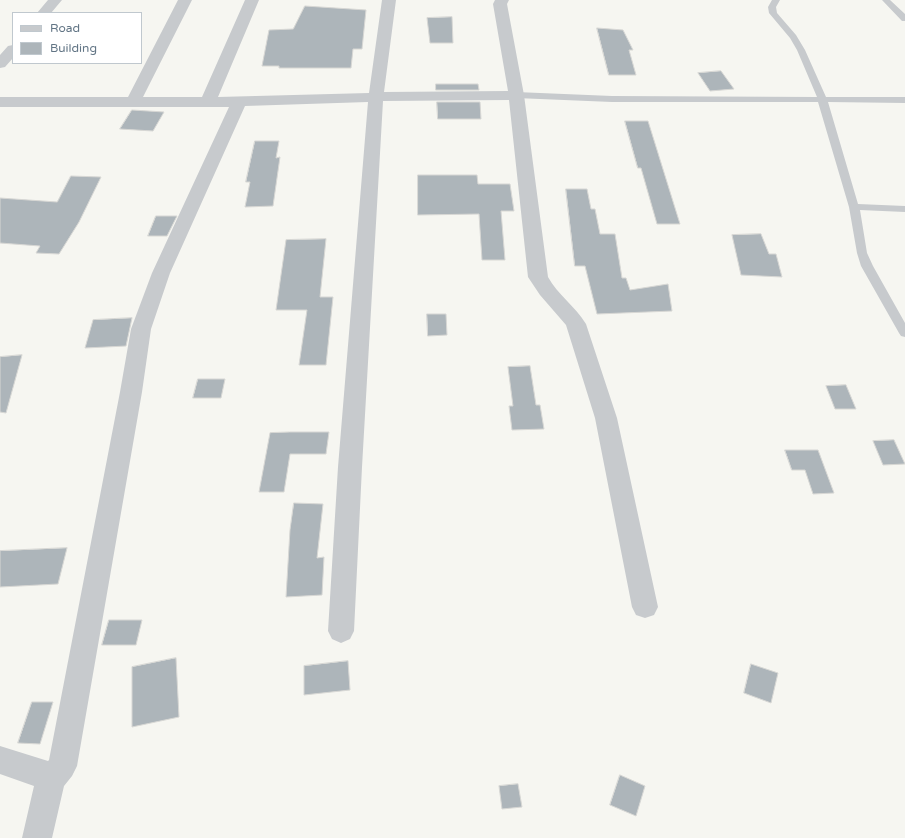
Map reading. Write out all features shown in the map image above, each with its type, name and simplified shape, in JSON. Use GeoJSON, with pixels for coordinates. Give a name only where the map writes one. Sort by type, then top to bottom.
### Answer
{"type":"FeatureCollection","features":[{"type":"Feature","properties":{"kind":"street"},"geometry":{"type":"LineString","coordinates":[[45,12],[55,0]]}},
{"type":"Feature","properties":{"kind":"street"},"geometry":{"type":"LineString","coordinates":[[134,101],[185,0]]}},
{"type":"Feature","properties":{"kind":"street"},"geometry":{"type":"LineString","coordinates":[[208,102],[252,0]]}},
{"type":"Feature","properties":{"kind":"street"},"geometry":{"type":"LineString","coordinates":[[341,632],[351,459],[376,97],[389,0]]}},
{"type":"Feature","properties":{"kind":"street"},"geometry":{"type":"LineString","coordinates":[[502,0],[500,4],[516,95],[538,277],[544,290],[570,315],[576,324],[602,404],[645,607]]}},
{"type":"Feature","properties":{"kind":"street"},"geometry":{"type":"LineString","coordinates":[[0,64],[12,50]]}},
{"type":"Feature","properties":{"kind":"street"},"geometry":{"type":"LineString","coordinates":[[0,102],[238,102],[376,97],[516,95]]}},
{"type":"Feature","properties":{"kind":"street"},"geometry":{"type":"LineString","coordinates":[[37,838],[51,777],[57,773],[62,766],[131,392],[141,329],[161,273],[180,229],[213,162],[238,102]]}},
{"type":"Feature","properties":{"kind":"street"},"geometry":{"type":"LineString","coordinates":[[0,760],[51,777]]}},
{"type":"Feature","properties":{"kind":"lane"},"geometry":{"type":"LineString","coordinates":[[776,0],[772,7],[773,13],[793,37],[801,50],[822,99],[854,206],[862,253],[867,266],[905,333]]}},
{"type":"Feature","properties":{"kind":"lane"},"geometry":{"type":"LineString","coordinates":[[886,0],[905,19]]}},
{"type":"Feature","properties":{"kind":"lane"},"geometry":{"type":"LineString","coordinates":[[516,95],[612,99],[905,100]]}},
{"type":"Feature","properties":{"kind":"lane"},"geometry":{"type":"LineString","coordinates":[[854,206],[905,208]]}},
{"type":"Feature","properties":{"kind":"building"},"geometry":{"type":"Polygon","coordinates":[[[305,6],[366,10],[362,49],[353,49],[351,68],[279,68],[279,66],[262,66],[269,30],[293,29],[305,6]]]}},
{"type":"Feature","properties":{"kind":"building"},"geometry":{"type":"Polygon","coordinates":[[[452,17],[453,43],[430,43],[427,18],[452,17]]]}},
{"type":"Feature","properties":{"kind":"building"},"geometry":{"type":"Polygon","coordinates":[[[597,28],[623,30],[633,50],[629,50],[636,75],[609,75],[597,28]]]}},
{"type":"Feature","properties":{"kind":"building"},"geometry":{"type":"Polygon","coordinates":[[[721,71],[734,89],[710,91],[698,73],[721,71]]]}},
{"type":"Feature","properties":{"kind":"building"},"geometry":{"type":"Polygon","coordinates":[[[436,84],[478,84],[479,90],[436,90],[436,84]]]}},
{"type":"Feature","properties":{"kind":"building"},"geometry":{"type":"Polygon","coordinates":[[[437,102],[480,102],[481,119],[438,119],[437,102]]]}},
{"type":"Feature","properties":{"kind":"building"},"geometry":{"type":"Polygon","coordinates":[[[132,110],[164,112],[153,131],[120,129],[132,110]]]}},
{"type":"Feature","properties":{"kind":"building"},"geometry":{"type":"Polygon","coordinates":[[[625,121],[648,121],[680,224],[657,224],[641,168],[638,168],[625,121]]]}},
{"type":"Feature","properties":{"kind":"building"},"geometry":{"type":"Polygon","coordinates":[[[255,141],[279,141],[276,158],[280,157],[273,206],[245,207],[250,182],[246,182],[255,141]]]}},
{"type":"Feature","properties":{"kind":"building"},"geometry":{"type":"Polygon","coordinates":[[[418,175],[477,175],[478,184],[510,184],[514,211],[501,211],[505,260],[482,260],[479,214],[418,215],[418,175]]]}},
{"type":"Feature","properties":{"kind":"building"},"geometry":{"type":"Polygon","coordinates":[[[71,176],[101,177],[79,222],[59,254],[36,253],[40,246],[0,243],[0,198],[57,202],[71,176]]]}},
{"type":"Feature","properties":{"kind":"building"},"geometry":{"type":"Polygon","coordinates":[[[566,189],[587,189],[591,209],[595,209],[600,234],[615,234],[622,278],[626,278],[630,290],[668,284],[672,311],[597,314],[585,266],[575,266],[566,189]]]}},
{"type":"Feature","properties":{"kind":"building"},"geometry":{"type":"Polygon","coordinates":[[[156,216],[177,216],[167,236],[148,236],[156,216]]]}},
{"type":"Feature","properties":{"kind":"building"},"geometry":{"type":"Polygon","coordinates":[[[761,234],[769,254],[776,254],[782,277],[741,275],[732,235],[761,234]]]}},
{"type":"Feature","properties":{"kind":"building"},"geometry":{"type":"Polygon","coordinates":[[[326,239],[320,297],[333,297],[326,365],[299,365],[307,310],[276,310],[286,240],[326,239]]]}},
{"type":"Feature","properties":{"kind":"building"},"geometry":{"type":"Polygon","coordinates":[[[427,314],[446,314],[447,335],[428,336],[427,314]]]}},
{"type":"Feature","properties":{"kind":"building"},"geometry":{"type":"Polygon","coordinates":[[[132,318],[126,346],[85,348],[93,320],[132,318]]]}},
{"type":"Feature","properties":{"kind":"building"},"geometry":{"type":"Polygon","coordinates":[[[22,355],[6,413],[0,412],[0,357],[22,355]]]}},
{"type":"Feature","properties":{"kind":"building"},"geometry":{"type":"Polygon","coordinates":[[[530,366],[536,405],[540,405],[544,429],[512,430],[509,406],[513,406],[508,367],[530,366]]]}},
{"type":"Feature","properties":{"kind":"building"},"geometry":{"type":"Polygon","coordinates":[[[198,379],[225,379],[221,398],[193,398],[198,379]]]}},
{"type":"Feature","properties":{"kind":"building"},"geometry":{"type":"Polygon","coordinates":[[[846,385],[856,409],[835,409],[826,386],[846,385]]]}},
{"type":"Feature","properties":{"kind":"building"},"geometry":{"type":"Polygon","coordinates":[[[329,432],[326,454],[290,454],[284,492],[259,492],[270,433],[329,432]]]}},
{"type":"Feature","properties":{"kind":"building"},"geometry":{"type":"Polygon","coordinates":[[[894,440],[905,464],[883,465],[873,441],[894,440]]]}},
{"type":"Feature","properties":{"kind":"building"},"geometry":{"type":"Polygon","coordinates":[[[785,450],[818,450],[834,493],[813,494],[805,470],[792,470],[785,450]]]}},
{"type":"Feature","properties":{"kind":"building"},"geometry":{"type":"Polygon","coordinates":[[[294,503],[323,504],[317,558],[324,557],[322,595],[286,597],[290,530],[294,503]]]}},
{"type":"Feature","properties":{"kind":"building"},"geometry":{"type":"Polygon","coordinates":[[[67,548],[58,584],[0,587],[0,551],[67,548]]]}},
{"type":"Feature","properties":{"kind":"building"},"geometry":{"type":"Polygon","coordinates":[[[109,620],[142,620],[136,645],[102,645],[109,620]]]}},
{"type":"Feature","properties":{"kind":"building"},"geometry":{"type":"Polygon","coordinates":[[[176,658],[179,717],[132,727],[132,667],[176,658]]]}},
{"type":"Feature","properties":{"kind":"building"},"geometry":{"type":"Polygon","coordinates":[[[348,661],[350,690],[304,695],[304,666],[348,661]]]}},
{"type":"Feature","properties":{"kind":"building"},"geometry":{"type":"Polygon","coordinates":[[[751,664],[778,673],[771,703],[744,693],[751,664]]]}},
{"type":"Feature","properties":{"kind":"building"},"geometry":{"type":"Polygon","coordinates":[[[32,702],[53,702],[40,744],[18,743],[32,702]]]}},
{"type":"Feature","properties":{"kind":"building"},"geometry":{"type":"Polygon","coordinates":[[[620,775],[645,786],[636,816],[610,805],[620,775]]]}},
{"type":"Feature","properties":{"kind":"building"},"geometry":{"type":"Polygon","coordinates":[[[518,784],[522,807],[502,809],[499,786],[518,784]]]}}]}
